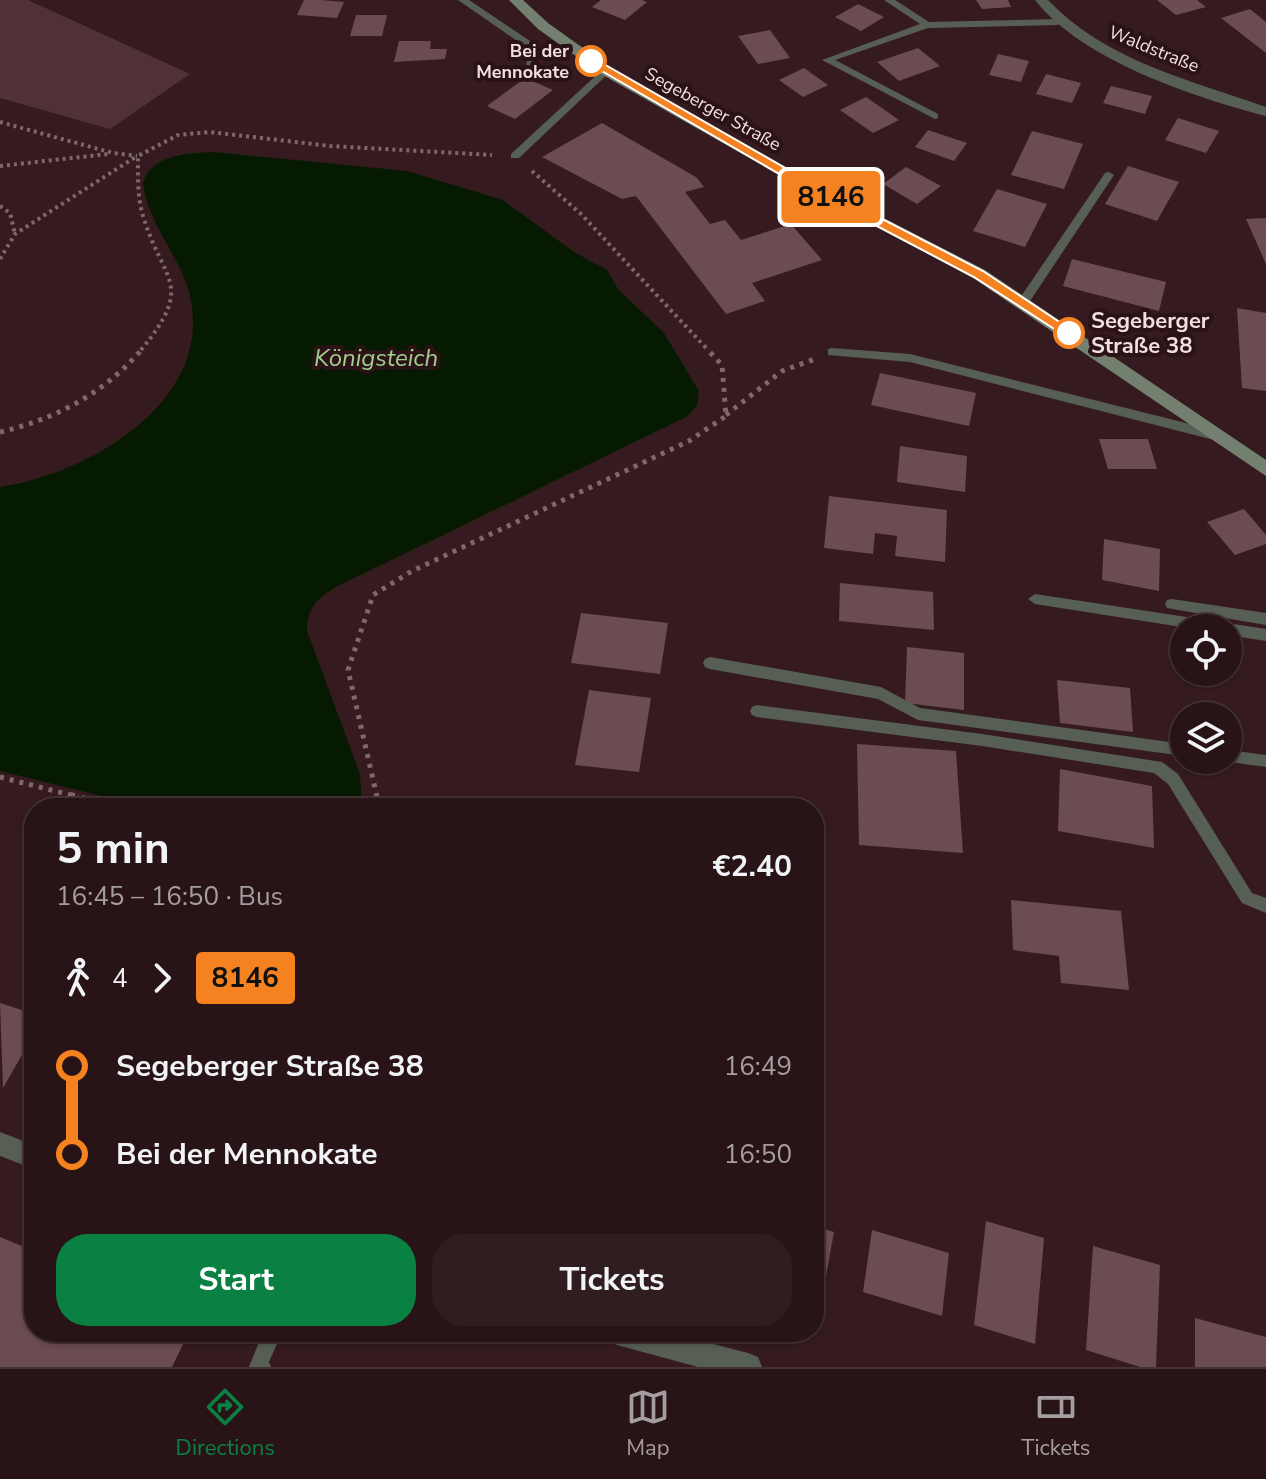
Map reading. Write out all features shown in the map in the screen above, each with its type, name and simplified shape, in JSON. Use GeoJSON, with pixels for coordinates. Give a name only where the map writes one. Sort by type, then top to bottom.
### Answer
{"type":"FeatureCollection","features":[{"type":"Feature","properties":{"kind":"main road","name":"Segeberger Straße"},"geometry":{"type":"LineString","coordinates":[[515,0],[543,26],[606,71],[1024,301],[1266,469]]}},
{"type":"Feature","properties":{"kind":"street","name":"Waldstraße"},"geometry":{"type":"LineString","coordinates":[[1041,0],[1057,22],[1107,50],[1266,112]]}},
{"type":"Feature","properties":{"kind":"street"},"geometry":{"type":"LineString","coordinates":[[0,1144],[24,1153]]}},
{"type":"Feature","properties":{"kind":"street"},"geometry":{"type":"LineString","coordinates":[[654,1342],[748,1367]]}},
{"type":"Feature","properties":{"kind":"lane"},"geometry":{"type":"LineString","coordinates":[[463,0],[527,43],[533,53],[531,67]]}},
{"type":"Feature","properties":{"kind":"lane"},"geometry":{"type":"LineString","coordinates":[[889,0],[927,25]]}},
{"type":"Feature","properties":{"kind":"lane"},"geometry":{"type":"LineString","coordinates":[[935,116],[827,60],[927,25],[1057,22]]}},
{"type":"Feature","properties":{"kind":"lane"},"geometry":{"type":"LineString","coordinates":[[515,156],[606,71]]}},
{"type":"Feature","properties":{"kind":"lane"},"geometry":{"type":"LineString","coordinates":[[1024,301],[1109,175]]}},
{"type":"Feature","properties":{"kind":"lane"},"geometry":{"type":"LineString","coordinates":[[832,352],[910,358],[1221,437]]}},
{"type":"Feature","properties":{"kind":"lane"},"geometry":{"type":"LineString","coordinates":[[1035,599],[1170,619]]}},
{"type":"Feature","properties":{"kind":"lane"},"geometry":{"type":"LineString","coordinates":[[1172,604],[1266,619]]}},
{"type":"Feature","properties":{"kind":"lane"},"geometry":{"type":"LineString","coordinates":[[1242,631],[1266,635]]}},
{"type":"Feature","properties":{"kind":"lane"},"geometry":{"type":"LineString","coordinates":[[710,663],[881,693],[918,714],[1170,748]]}},
{"type":"Feature","properties":{"kind":"lane"},"geometry":{"type":"LineString","coordinates":[[757,711],[1012,744],[1157,767],[1173,779],[1247,898],[1266,906]]}},
{"type":"Feature","properties":{"kind":"lane"},"geometry":{"type":"LineString","coordinates":[[1242,758],[1266,761]]}},
{"type":"Feature","properties":{"kind":"lane"},"geometry":{"type":"LineString","coordinates":[[262,1367],[258,1365],[268,1342]]}},
{"type":"Feature","properties":{"kind":"path"},"geometry":{"type":"LineString","coordinates":[[0,122],[113,153],[138,156]]}},
{"type":"Feature","properties":{"kind":"path"},"geometry":{"type":"LineString","coordinates":[[0,259],[15,234],[138,156],[178,135],[210,132],[330,146],[515,156],[581,214],[722,365],[726,416]]}},
{"type":"Feature","properties":{"kind":"path"},"geometry":{"type":"LineString","coordinates":[[0,166],[113,153]]}},
{"type":"Feature","properties":{"kind":"path"},"geometry":{"type":"LineString","coordinates":[[0,432],[24,428],[97,392],[147,349],[173,299],[168,262],[147,227],[141,203],[138,156]]}},
{"type":"Feature","properties":{"kind":"path"},"geometry":{"type":"LineString","coordinates":[[0,206],[10,213],[15,234]]}},
{"type":"Feature","properties":{"kind":"path"},"geometry":{"type":"LineString","coordinates":[[377,798],[348,670],[373,595],[412,571],[689,441],[782,371],[832,352]]}},
{"type":"Feature","properties":{"kind":"path"},"geometry":{"type":"LineString","coordinates":[[0,777],[82,798]]}},
{"type":"Feature","properties":{"kind":"shaded area"},"geometry":{"type":"Polygon","coordinates":[[[0,0],[28,0],[190,74],[110,129],[0,98],[0,0]]]}},
{"type":"Feature","properties":{"kind":"water","name":"Königsteich"},"geometry":{"type":"Polygon","coordinates":[[[214,152],[407,171],[503,200],[574,252],[607,270],[618,289],[664,333],[699,391],[697,405],[688,416],[336,587],[315,604],[307,631],[360,774],[361,798],[110,798],[0,771],[0,487],[70,467],[105,449],[137,427],[163,400],[183,369],[192,334],[190,296],[151,212],[143,183],[154,166],[183,155],[214,152]]]}},
{"type":"Feature","properties":{"kind":"building"},"geometry":{"type":"Polygon","coordinates":[[[304,0],[344,2],[337,18],[297,15],[304,0]]]}},
{"type":"Feature","properties":{"kind":"building"},"geometry":{"type":"Polygon","coordinates":[[[601,0],[647,2],[625,20],[592,7],[601,0]]]}},
{"type":"Feature","properties":{"kind":"building"},"geometry":{"type":"Polygon","coordinates":[[[976,0],[1008,0],[1011,7],[982,9],[976,0]]]}},
{"type":"Feature","properties":{"kind":"building"},"geometry":{"type":"Polygon","coordinates":[[[1157,0],[1197,0],[1206,7],[1176,15],[1157,0]]]}},
{"type":"Feature","properties":{"kind":"building"},"geometry":{"type":"Polygon","coordinates":[[[858,4],[884,17],[861,31],[835,17],[858,4]]]}},
{"type":"Feature","properties":{"kind":"building"},"geometry":{"type":"Polygon","coordinates":[[[1250,9],[1266,22],[1266,53],[1221,18],[1250,9]]]}},
{"type":"Feature","properties":{"kind":"building"},"geometry":{"type":"Polygon","coordinates":[[[356,15],[387,15],[382,36],[350,36],[356,15]]]}},
{"type":"Feature","properties":{"kind":"building"},"geometry":{"type":"Polygon","coordinates":[[[770,30],[790,58],[758,64],[738,36],[770,30]]]}},
{"type":"Feature","properties":{"kind":"building"},"geometry":{"type":"Polygon","coordinates":[[[399,41],[431,41],[430,49],[447,49],[445,59],[394,62],[399,41]]]}},
{"type":"Feature","properties":{"kind":"building"},"geometry":{"type":"Polygon","coordinates":[[[918,48],[940,66],[899,81],[877,62],[918,48]]]}},
{"type":"Feature","properties":{"kind":"building"},"geometry":{"type":"Polygon","coordinates":[[[998,54],[1029,61],[1021,82],[989,75],[998,54]]]}},
{"type":"Feature","properties":{"kind":"building"},"geometry":{"type":"Polygon","coordinates":[[[804,68],[828,85],[803,97],[779,80],[804,68]]]}},
{"type":"Feature","properties":{"kind":"building"},"geometry":{"type":"Polygon","coordinates":[[[1046,74],[1081,83],[1072,103],[1036,94],[1046,74]]]}},
{"type":"Feature","properties":{"kind":"building"},"geometry":{"type":"Polygon","coordinates":[[[525,78],[553,90],[515,119],[487,106],[525,78]]]}},
{"type":"Feature","properties":{"kind":"building"},"geometry":{"type":"Polygon","coordinates":[[[1111,86],[1152,96],[1145,114],[1103,103],[1111,86]]]}},
{"type":"Feature","properties":{"kind":"building"},"geometry":{"type":"Polygon","coordinates":[[[866,97],[899,120],[873,133],[840,110],[866,97]]]}},
{"type":"Feature","properties":{"kind":"building"},"geometry":{"type":"Polygon","coordinates":[[[1178,118],[1219,131],[1206,153],[1165,140],[1178,118]]]}},
{"type":"Feature","properties":{"kind":"building"},"geometry":{"type":"Polygon","coordinates":[[[602,123],[696,177],[704,187],[685,192],[710,224],[725,220],[741,240],[791,224],[822,260],[752,283],[765,301],[726,314],[636,196],[622,199],[542,157],[602,123]]]}},
{"type":"Feature","properties":{"kind":"building"},"geometry":{"type":"Polygon","coordinates":[[[928,130],[967,143],[954,161],[915,147],[928,130]]]}},
{"type":"Feature","properties":{"kind":"building"},"geometry":{"type":"Polygon","coordinates":[[[1032,131],[1083,144],[1064,189],[1011,175],[1032,131]]]}},
{"type":"Feature","properties":{"kind":"building"},"geometry":{"type":"Polygon","coordinates":[[[1128,166],[1179,182],[1157,221],[1105,204],[1128,166]]]}},
{"type":"Feature","properties":{"kind":"building"},"geometry":{"type":"Polygon","coordinates":[[[906,167],[941,186],[917,204],[883,184],[906,167]]]}},
{"type":"Feature","properties":{"kind":"building"},"geometry":{"type":"Polygon","coordinates":[[[997,189],[1047,204],[1025,247],[973,231],[997,189]]]}},
{"type":"Feature","properties":{"kind":"building"},"geometry":{"type":"Polygon","coordinates":[[[1266,218],[1266,264],[1246,219],[1266,218]]]}},
{"type":"Feature","properties":{"kind":"building"},"geometry":{"type":"Polygon","coordinates":[[[1072,259],[1166,282],[1159,311],[1063,286],[1072,259]]]}},
{"type":"Feature","properties":{"kind":"building"},"geometry":{"type":"Polygon","coordinates":[[[1237,308],[1266,313],[1266,391],[1242,388],[1237,308]]]}},
{"type":"Feature","properties":{"kind":"building"},"geometry":{"type":"Polygon","coordinates":[[[880,373],[976,393],[969,426],[871,405],[880,373]]]}},
{"type":"Feature","properties":{"kind":"building"},"geometry":{"type":"Polygon","coordinates":[[[1099,439],[1148,439],[1157,469],[1108,469],[1099,439]]]}},
{"type":"Feature","properties":{"kind":"building"},"geometry":{"type":"Polygon","coordinates":[[[900,446],[967,456],[965,492],[897,482],[900,446]]]}},
{"type":"Feature","properties":{"kind":"building"},"geometry":{"type":"Polygon","coordinates":[[[829,496],[947,510],[945,562],[895,556],[897,536],[875,533],[873,554],[824,548],[829,496]]]}},
{"type":"Feature","properties":{"kind":"building"},"geometry":{"type":"Polygon","coordinates":[[[1244,509],[1266,535],[1266,544],[1235,555],[1207,522],[1244,509]]]}},
{"type":"Feature","properties":{"kind":"building"},"geometry":{"type":"Polygon","coordinates":[[[1104,539],[1160,549],[1159,591],[1102,580],[1104,539]]]}},
{"type":"Feature","properties":{"kind":"building"},"geometry":{"type":"Polygon","coordinates":[[[840,583],[933,592],[934,630],[839,621],[840,583]]]}},
{"type":"Feature","properties":{"kind":"building"},"geometry":{"type":"Polygon","coordinates":[[[581,613],[668,623],[660,674],[571,663],[581,613]]]}},
{"type":"Feature","properties":{"kind":"building"},"geometry":{"type":"Polygon","coordinates":[[[907,647],[964,653],[964,710],[905,703],[907,647]]]}},
{"type":"Feature","properties":{"kind":"building"},"geometry":{"type":"Polygon","coordinates":[[[1057,680],[1130,688],[1133,732],[1060,723],[1057,680]]]}},
{"type":"Feature","properties":{"kind":"building"},"geometry":{"type":"Polygon","coordinates":[[[589,690],[651,698],[639,772],[575,765],[589,690]]]}},
{"type":"Feature","properties":{"kind":"building"},"geometry":{"type":"Polygon","coordinates":[[[857,744],[956,751],[963,853],[859,845],[857,744]]]}},
{"type":"Feature","properties":{"kind":"building"},"geometry":{"type":"Polygon","coordinates":[[[1060,769],[1152,786],[1154,848],[1058,831],[1060,769]]]}},
{"type":"Feature","properties":{"kind":"building"},"geometry":{"type":"Polygon","coordinates":[[[1011,900],[1121,911],[1129,990],[1061,983],[1059,956],[1013,950],[1011,900]]]}},
{"type":"Feature","properties":{"kind":"building"},"geometry":{"type":"Polygon","coordinates":[[[0,1003],[24,1011],[24,1051],[3,1088],[0,1003]]]}},
{"type":"Feature","properties":{"kind":"building"},"geometry":{"type":"Polygon","coordinates":[[[986,1221],[1044,1238],[1035,1344],[974,1325],[986,1221]]]}},
{"type":"Feature","properties":{"kind":"building"},"geometry":{"type":"Polygon","coordinates":[[[824,1229],[834,1232],[824,1287],[824,1229]]]}},
{"type":"Feature","properties":{"kind":"building"},"geometry":{"type":"Polygon","coordinates":[[[872,1230],[949,1253],[942,1316],[863,1292],[872,1230]]]}},
{"type":"Feature","properties":{"kind":"building"},"geometry":{"type":"Polygon","coordinates":[[[0,1237],[24,1247],[24,1342],[184,1342],[172,1367],[0,1367],[0,1237]]]}},
{"type":"Feature","properties":{"kind":"building"},"geometry":{"type":"Polygon","coordinates":[[[1093,1246],[1160,1265],[1156,1367],[1140,1367],[1086,1350],[1093,1246]]]}},
{"type":"Feature","properties":{"kind":"building"},"geometry":{"type":"Polygon","coordinates":[[[1195,1318],[1266,1337],[1266,1367],[1195,1367],[1195,1318]]]}},
{"type":"Feature","properties":{"kind":"bus line","name":"8146"},"geometry":{"type":"LineString","coordinates":[[591,61],[797,179],[979,274],[1069,333]]}},
{"type":"Feature","properties":{"kind":"place","name":"Bei der Mennokate"},"geometry":{"type":"Point","coordinates":[591,61]}},
{"type":"Feature","properties":{"kind":"place","name":"Segeberger Straße 38"},"geometry":{"type":"Point","coordinates":[1069,333]}}]}
